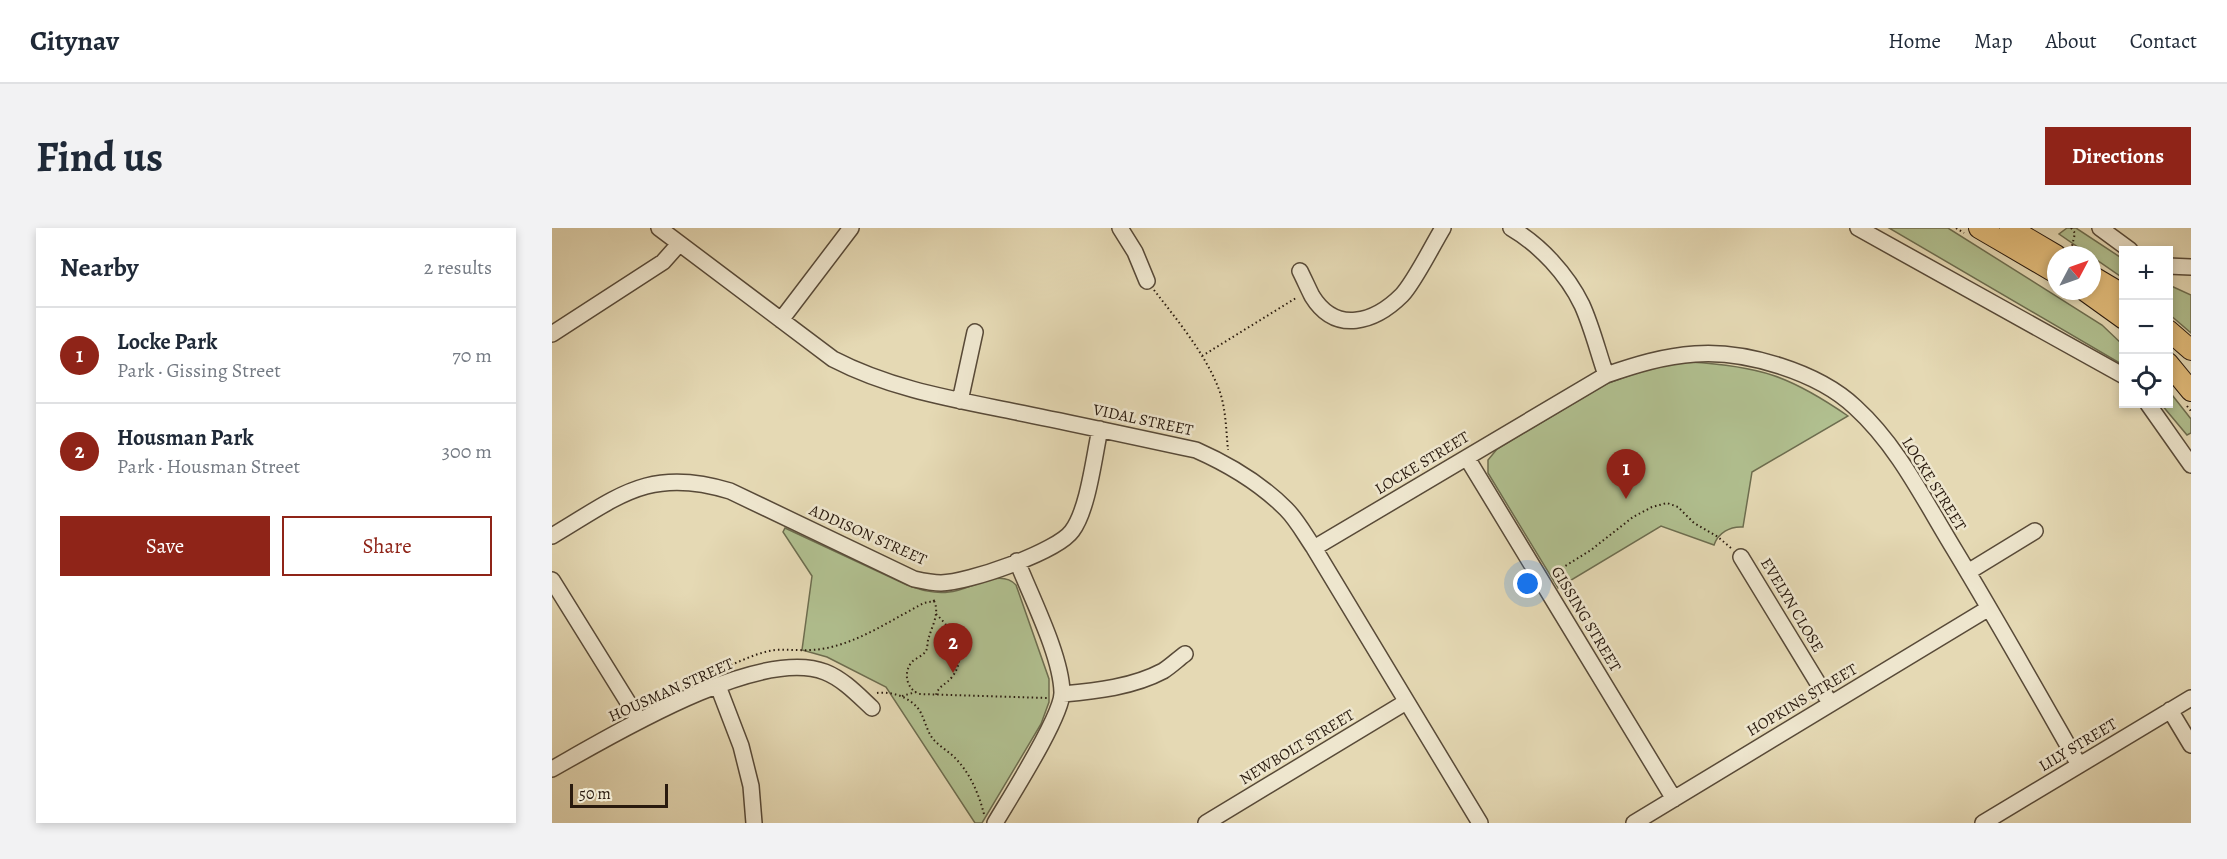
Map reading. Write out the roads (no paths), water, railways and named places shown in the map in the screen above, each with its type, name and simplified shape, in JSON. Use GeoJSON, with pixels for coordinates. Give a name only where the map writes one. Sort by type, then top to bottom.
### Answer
{"type":"FeatureCollection","features":[{"type":"Feature","properties":{"kind":"main road"},"geometry":{"type":"LineString","coordinates":[[1979,228],[2047,268]]}},
{"type":"Feature","properties":{"kind":"main road"},"geometry":{"type":"LineString","coordinates":[[2010,228],[2049,246]]}},
{"type":"Feature","properties":{"kind":"main road"},"geometry":{"type":"LineString","coordinates":[[2101,281],[2119,292]]}},
{"type":"Feature","properties":{"kind":"main road"},"geometry":{"type":"LineString","coordinates":[[2098,300],[2119,315]]}},
{"type":"Feature","properties":{"kind":"main road"},"geometry":{"type":"LineString","coordinates":[[2173,334],[2191,350]]}},
{"type":"Feature","properties":{"kind":"main road"},"geometry":{"type":"LineString","coordinates":[[2173,368],[2191,391]]}},
{"type":"Feature","properties":{"kind":"street","name":"VIDAL STREET"},"geometry":{"type":"LineString","coordinates":[[659,228],[832,359],[863,375],[889,384],[960,401],[1196,450],[1230,465],[1255,481],[1288,511],[1314,548],[1480,823]]}},
{"type":"Feature","properties":{"kind":"street"},"geometry":{"type":"LineString","coordinates":[[781,320],[850,228]]}},
{"type":"Feature","properties":{"kind":"street"},"geometry":{"type":"LineString","coordinates":[[1120,228],[1135,252],[1147,281]]}},
{"type":"Feature","properties":{"kind":"street"},"geometry":{"type":"LineString","coordinates":[[1300,271],[1313,298],[1330,314],[1348,322],[1366,320],[1385,309],[1403,293],[1443,228]]}},
{"type":"Feature","properties":{"kind":"street"},"geometry":{"type":"LineString","coordinates":[[1511,228],[1527,238],[1556,267],[1581,304],[1606,375]]}},
{"type":"Feature","properties":{"kind":"street"},"geometry":{"type":"LineString","coordinates":[[1858,228],[2119,373]]}},
{"type":"Feature","properties":{"kind":"street"},"geometry":{"type":"LineString","coordinates":[[2100,228],[2125,246]]}},
{"type":"Feature","properties":{"kind":"street"},"geometry":{"type":"LineString","coordinates":[[552,334],[663,262],[679,244]]}},
{"type":"Feature","properties":{"kind":"street"},"geometry":{"type":"LineString","coordinates":[[2173,266],[2191,267]]}},
{"type":"Feature","properties":{"kind":"street"},"geometry":{"type":"LineString","coordinates":[[960,401],[975,332]]}},
{"type":"Feature","properties":{"kind":"street","name":"LOCKE STREET"},"geometry":{"type":"LineString","coordinates":[[1314,548],[1606,375],[1646,362],[1695,354],[1734,355],[1768,362],[1814,379],[1855,406],[1897,455],[1968,572],[2079,765]]}},
{"type":"Feature","properties":{"kind":"street"},"geometry":{"type":"LineString","coordinates":[[2151,408],[2191,465]]}},
{"type":"Feature","properties":{"kind":"street","name":"ADDISON STREET"},"geometry":{"type":"LineString","coordinates":[[552,536],[624,493],[654,483],[681,481],[705,483],[730,490],[914,579],[940,584],[966,580],[1054,546],[1072,532],[1082,513],[1100,429]]}},
{"type":"Feature","properties":{"kind":"street","name":"GISSING STREET"},"geometry":{"type":"LineString","coordinates":[[1467,458],[1674,800]]}},
{"type":"Feature","properties":{"kind":"street"},"geometry":{"type":"LineString","coordinates":[[1968,572],[2035,531]]}},
{"type":"Feature","properties":{"kind":"street","name":"EVELYN CLOSE"},"geometry":{"type":"LineString","coordinates":[[1741,557],[1830,704]]}},
{"type":"Feature","properties":{"kind":"street"},"geometry":{"type":"LineString","coordinates":[[990,820],[1054,720],[1062,697],[1055,656],[1017,561]]}},
{"type":"Feature","properties":{"kind":"street"},"geometry":{"type":"LineString","coordinates":[[552,580],[639,720]]}},
{"type":"Feature","properties":{"kind":"street","name":"HOPKINS STREET"},"geometry":{"type":"LineString","coordinates":[[1634,823],[1989,608]]}},
{"type":"Feature","properties":{"kind":"street"},"geometry":{"type":"LineString","coordinates":[[1062,697],[1138,681],[1163,670],[1185,654]]}},
{"type":"Feature","properties":{"kind":"street","name":"HOUSMAN STREET"},"geometry":{"type":"LineString","coordinates":[[552,769],[639,720],[718,686],[761,671],[796,667],[825,672],[872,708]]}},
{"type":"Feature","properties":{"kind":"street"},"geometry":{"type":"LineString","coordinates":[[718,686],[741,746],[751,786],[754,823]]}},
{"type":"Feature","properties":{"kind":"street","name":"LILY STREET"},"geometry":{"type":"LineString","coordinates":[[1983,823],[2191,698]]}},
{"type":"Feature","properties":{"kind":"street","name":"NEWBOLT STREET"},"geometry":{"type":"LineString","coordinates":[[1206,823],[1406,702]]}},
{"type":"Feature","properties":{"kind":"street"},"geometry":{"type":"LineString","coordinates":[[2170,710],[2191,745]]}},
{"type":"Feature","properties":{"kind":"place","name":"Locke Park"},"geometry":{"type":"Point","coordinates":[1626,499]}},
{"type":"Feature","properties":{"kind":"place","name":"Housman Park"},"geometry":{"type":"Point","coordinates":[953,673]}}]}
